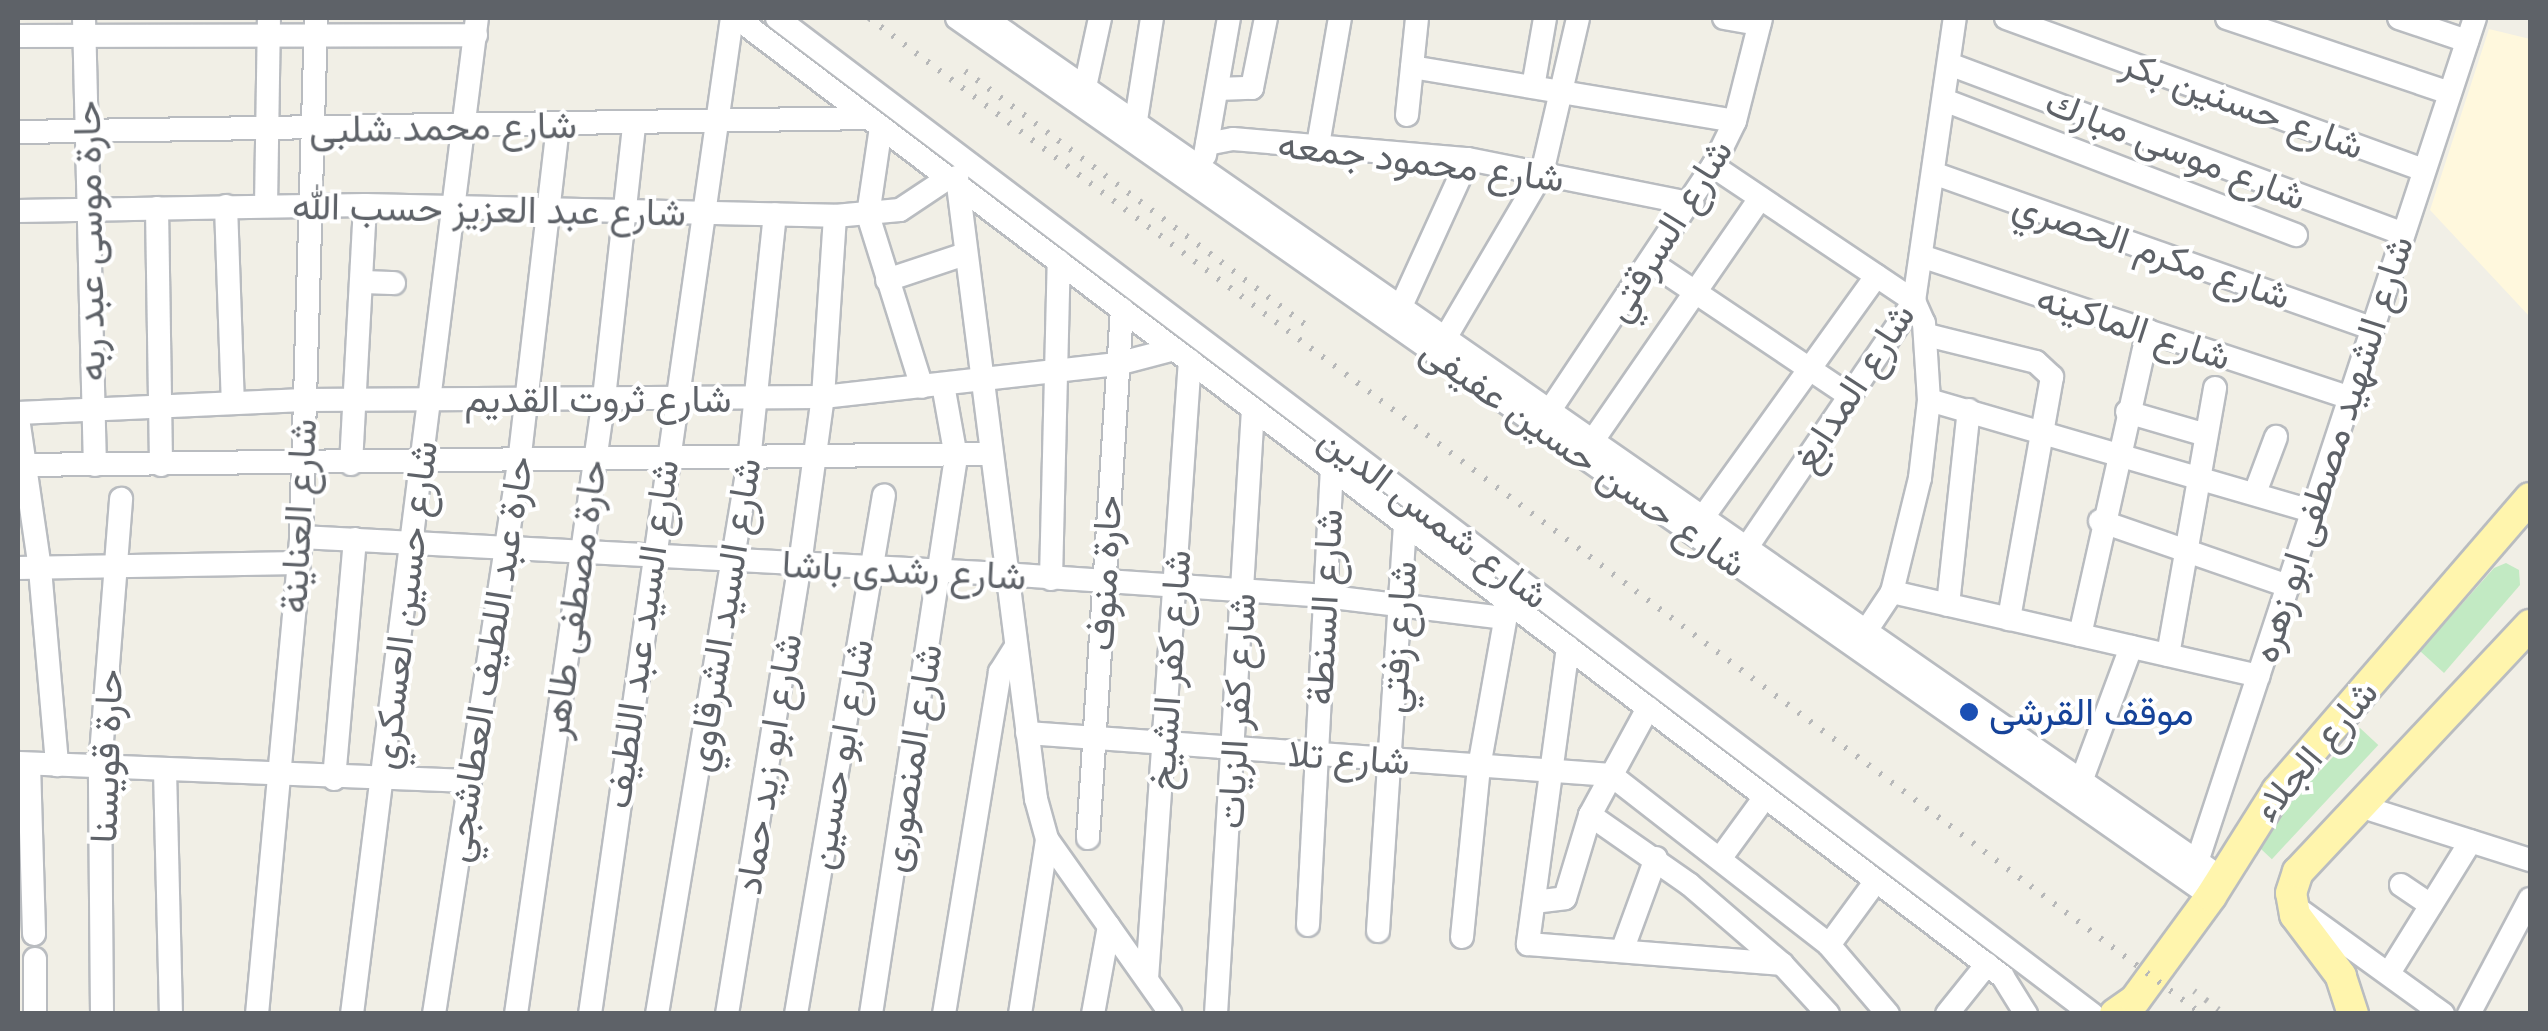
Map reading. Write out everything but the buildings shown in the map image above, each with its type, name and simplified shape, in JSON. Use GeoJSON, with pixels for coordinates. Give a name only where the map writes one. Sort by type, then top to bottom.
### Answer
{"type":"FeatureCollection","features":[{"type":"Feature","properties":{"kind":"main road","name":"شارع الجلاء"},"geometry":{"type":"LineString","coordinates":[[2115,1014],[2135,1000],[2205,879],[2277,791],[2516,532],[2530,498]]}},
{"type":"Feature","properties":{"kind":"main road","name":"شارع الجلاء"},"geometry":{"type":"LineString","coordinates":[[2291,904],[2304,863],[2530,625]]}},
{"type":"Feature","properties":{"kind":"main road"},"geometry":{"type":"LineString","coordinates":[[2291,904],[2342,976],[2353,1014]]}},
{"type":"Feature","properties":{"kind":"street","name":"شارع السيد عبد اللطيف"},"geometry":{"type":"LineString","coordinates":[[590,1014],[673,398],[714,122],[735,18]]}},
{"type":"Feature","properties":{"kind":"street","name":"شارع شمس الدين"},"geometry":{"type":"LineString","coordinates":[[735,18],[1332,468],[1507,610],[1568,647],[1986,964],[2011,985],[2026,1014]]}},
{"type":"Feature","properties":{"kind":"street","name":"شارع شمس الدين"},"geometry":{"type":"LineString","coordinates":[[777,18],[2092,1014]]}},
{"type":"Feature","properties":{"kind":"street","name":"شارع حسن حسين عفيفى"},"geometry":{"type":"LineString","coordinates":[[957,18],[1134,131],[2205,879]]}},
{"type":"Feature","properties":{"kind":"street"},"geometry":{"type":"LineString","coordinates":[[1086,87],[1100,18]]}},
{"type":"Feature","properties":{"kind":"street"},"geometry":{"type":"LineString","coordinates":[[1134,131],[1152,18]]}},
{"type":"Feature","properties":{"kind":"street"},"geometry":{"type":"LineString","coordinates":[[1203,168],[1229,18]]}},
{"type":"Feature","properties":{"kind":"street"},"geometry":{"type":"LineString","coordinates":[[1216,89],[1252,88],[1266,18]]}},
{"type":"Feature","properties":{"kind":"street"},"geometry":{"type":"LineString","coordinates":[[1318,145],[1340,18]]}},
{"type":"Feature","properties":{"kind":"street"},"geometry":{"type":"LineString","coordinates":[[1406,115],[1416,18]]}},
{"type":"Feature","properties":{"kind":"street"},"geometry":{"type":"LineString","coordinates":[[1534,87],[1545,18]]}},
{"type":"Feature","properties":{"kind":"street"},"geometry":{"type":"LineString","coordinates":[[1442,345],[1542,173],[1564,92],[1578,18]]}},
{"type":"Feature","properties":{"kind":"street"},"geometry":{"type":"LineString","coordinates":[[1724,18],[1760,21]]}},
{"type":"Feature","properties":{"kind":"street","name":"شارع المدابغ"},"geometry":{"type":"LineString","coordinates":[[1742,553],[1914,301],[1956,18]]}},
{"type":"Feature","properties":{"kind":"street","name":"شارع حسنين بكر"},"geometry":{"type":"LineString","coordinates":[[2006,18],[2424,170]]}},
{"type":"Feature","properties":{"kind":"street"},"geometry":{"type":"LineString","coordinates":[[2227,18],[2450,93]]}},
{"type":"Feature","properties":{"kind":"street"},"geometry":{"type":"LineString","coordinates":[[2399,18],[2467,41]]}},
{"type":"Feature","properties":{"kind":"street","name":"شارع الشهيد مصطفى ابو زهره"},"geometry":{"type":"LineString","coordinates":[[2205,879],[2258,676],[2475,18]]}},
{"type":"Feature","properties":{"kind":"street","name":"شارع حسن حسين عفيفى"},"geometry":{"type":"LineString","coordinates":[[991,19],[1086,87],[1134,131],[1203,168],[1397,314]]}},
{"type":"Feature","properties":{"kind":"street","name":"شارع السرقتي"},"geometry":{"type":"LineString","coordinates":[[1546,417],[1693,204],[1734,121],[1760,21]]}},
{"type":"Feature","properties":{"kind":"street"},"geometry":{"type":"LineString","coordinates":[[27,30],[85,26],[476,26]]}},
{"type":"Feature","properties":{"kind":"street","name":"حارة موسى عبد ربه"},"geometry":{"type":"LineString","coordinates":[[85,26],[95,465]]}},
{"type":"Feature","properties":{"kind":"street","name":"شارع العناينة"},"geometry":{"type":"LineString","coordinates":[[258,1014],[301,537],[316,26]]}},
{"type":"Feature","properties":{"kind":"street","name":"شارع حسين العسكري"},"geometry":{"type":"LineString","coordinates":[[352,1014],[467,125],[476,26]]}},
{"type":"Feature","properties":{"kind":"street"},"geometry":{"type":"LineString","coordinates":[[266,206],[269,27]]}},
{"type":"Feature","properties":{"kind":"street","name":"شارع موسى مبارك"},"geometry":{"type":"LineString","coordinates":[[1949,64],[2403,234]]}},
{"type":"Feature","properties":{"kind":"street"},"geometry":{"type":"LineString","coordinates":[[1412,67],[1734,121]]}},
{"type":"Feature","properties":{"kind":"street"},"geometry":{"type":"LineString","coordinates":[[1944,100],[2296,235]]}},
{"type":"Feature","properties":{"kind":"street","name":"شارع محمد شلبى"},"geometry":{"type":"LineString","coordinates":[[18,132],[875,122]]}},
{"type":"Feature","properties":{"kind":"street"},"geometry":{"type":"LineString","coordinates":[[868,214],[875,122]]}},
{"type":"Feature","properties":{"kind":"street","name":"حارة مصطفى طاهر"},"geometry":{"type":"LineString","coordinates":[[516,1014],[579,550],[604,398],[634,125]]}},
{"type":"Feature","properties":{"kind":"street","name":"حارة عبد اللطيف العطاشجي"},"geometry":{"type":"LineString","coordinates":[[434,1014],[519,463],[558,126]]}},
{"type":"Feature","properties":{"kind":"street","name":"شارع محمود جمعه"},"geometry":{"type":"LineString","coordinates":[[1208,144],[1233,138],[1468,159],[1693,204]]}},
{"type":"Feature","properties":{"kind":"street"},"geometry":{"type":"LineString","coordinates":[[956,153],[953,181],[1003,574],[1047,839],[1020,1014]]}},
{"type":"Feature","properties":{"kind":"street"},"geometry":{"type":"LineString","coordinates":[[1397,314],[1468,159]]}},
{"type":"Feature","properties":{"kind":"street"},"geometry":{"type":"LineString","coordinates":[[1713,166],[1914,301],[1927,335],[1929,400],[1920,478],[1892,592],[1862,637]]}},
{"type":"Feature","properties":{"kind":"street","name":"شارع مكرم الحصري"},"geometry":{"type":"LineString","coordinates":[[1933,173],[2372,328]]}},
{"type":"Feature","properties":{"kind":"street","name":"شارع عبد العزيز حسب الله"},"geometry":{"type":"LineString","coordinates":[[18,211],[366,205],[835,216],[912,206],[953,181]]}},
{"type":"Feature","properties":{"kind":"street"},"geometry":{"type":"LineString","coordinates":[[1589,447],[1760,198]]}},
{"type":"Feature","properties":{"kind":"street"},"geometry":{"type":"LineString","coordinates":[[351,464],[366,205]]}},
{"type":"Feature","properties":{"kind":"street"},"geometry":{"type":"LineString","coordinates":[[226,206],[233,402]]}},
{"type":"Feature","properties":{"kind":"street"},"geometry":{"type":"LineString","coordinates":[[157,208],[161,465]]}},
{"type":"Feature","properties":{"kind":"street","name":"شارع السيد الشرقاوي"},"geometry":{"type":"LineString","coordinates":[[656,1014],[749,461],[775,214]]}},
{"type":"Feature","properties":{"kind":"street","name":"شارع المنصورى"},"geometry":{"type":"LineString","coordinates":[[868,214],[887,280],[932,386],[956,458],[870,1014]]}},
{"type":"Feature","properties":{"kind":"street","name":"شارع ابو زيد حماد"},"geometry":{"type":"LineString","coordinates":[[727,1014],[823,397],[835,216]]}},
{"type":"Feature","properties":{"kind":"street"},"geometry":{"type":"LineString","coordinates":[[887,280],[965,254]]}},
{"type":"Feature","properties":{"kind":"street","name":"شارع الماكينه"},"geometry":{"type":"LineString","coordinates":[[1921,256],[2348,397]]}},
{"type":"Feature","properties":{"kind":"street"},"geometry":{"type":"LineString","coordinates":[[1051,578],[1058,261]]}},
{"type":"Feature","properties":{"kind":"street"},"geometry":{"type":"LineString","coordinates":[[1652,264],[1850,396]]}},
{"type":"Feature","properties":{"kind":"street"},"geometry":{"type":"LineString","coordinates":[[1706,513],[1876,276]]}},
{"type":"Feature","properties":{"kind":"street"},"geometry":{"type":"LineString","coordinates":[[362,282],[394,283]]}},
{"type":"Feature","properties":{"kind":"street","name":"حارة منوف"},"geometry":{"type":"LineString","coordinates":[[1088,838],[1122,309]]}},
{"type":"Feature","properties":{"kind":"street"},"geometry":{"type":"LineString","coordinates":[[2080,635],[2100,521],[2148,332]]}},
{"type":"Feature","properties":{"kind":"street"},"geometry":{"type":"LineString","coordinates":[[1927,335],[2042,364],[2052,382],[2008,618]]}},
{"type":"Feature","properties":{"kind":"street","name":"شارع ثروت القديم"},"geometry":{"type":"LineString","coordinates":[[18,415],[304,400],[823,397],[1182,355]]}},
{"type":"Feature","properties":{"kind":"street","name":"شارع كفر الشيخ"},"geometry":{"type":"LineString","coordinates":[[1147,979],[1175,590],[1182,355]]}},
{"type":"Feature","properties":{"kind":"street"},"geometry":{"type":"LineString","coordinates":[[2168,655],[2215,388]]}},
{"type":"Feature","properties":{"kind":"street"},"geometry":{"type":"LineString","coordinates":[[1929,400],[2116,450],[2311,510]]}},
{"type":"Feature","properties":{"kind":"street","name":"شارع كفر الزيات"},"geometry":{"type":"LineString","coordinates":[[1216,1014],[1254,409]]}},
{"type":"Feature","properties":{"kind":"street"},"geometry":{"type":"LineString","coordinates":[[1948,605],[1969,410]]}},
{"type":"Feature","properties":{"kind":"street"},"geometry":{"type":"LineString","coordinates":[[2126,412],[2206,435]]}},
{"type":"Feature","properties":{"kind":"street"},"geometry":{"type":"LineString","coordinates":[[18,415],[29,569],[57,765]]}},
{"type":"Feature","properties":{"kind":"street"},"geometry":{"type":"LineString","coordinates":[[2256,493],[2276,437]]}},
{"type":"Feature","properties":{"kind":"street","name":"شارع حسن حسين عفيفى"},"geometry":{"type":"LineString","coordinates":[[1589,447],[1706,513],[1742,553]]}},
{"type":"Feature","properties":{"kind":"street"},"geometry":{"type":"LineString","coordinates":[[21,465],[664,462],[956,458],[990,454]]}},
{"type":"Feature","properties":{"kind":"street","name":"شارع السنطة"},"geometry":{"type":"LineString","coordinates":[[1308,925],[1332,468]]}},
{"type":"Feature","properties":{"kind":"street","name":"شارع ابو حسين"},"geometry":{"type":"LineString","coordinates":[[796,1014],[884,495]]}},
{"type":"Feature","properties":{"kind":"street","name":"حارة قويسنا"},"geometry":{"type":"LineString","coordinates":[[102,1014],[100,767],[121,499]]}},
{"type":"Feature","properties":{"kind":"street"},"geometry":{"type":"LineString","coordinates":[[2100,521],[2288,586]]}},
{"type":"Feature","properties":{"kind":"street","name":"شارع زفتي"},"geometry":{"type":"LineString","coordinates":[[1378,931],[1405,524]]}},
{"type":"Feature","properties":{"kind":"street","name":"شارع رشدى باشا"},"geometry":{"type":"LineString","coordinates":[[301,537],[1003,574],[1175,590],[1507,610]]}},
{"type":"Feature","properties":{"kind":"street"},"geometry":{"type":"LineString","coordinates":[[334,779],[355,539]]}},
{"type":"Feature","properties":{"kind":"street"},"geometry":{"type":"LineString","coordinates":[[29,569],[299,563]]}},
{"type":"Feature","properties":{"kind":"street"},"geometry":{"type":"LineString","coordinates":[[1462,937],[1478,767],[1514,578]]}},
{"type":"Feature","properties":{"kind":"street"},"geometry":{"type":"LineString","coordinates":[[1892,592],[2258,676]]}},
{"type":"Feature","properties":{"kind":"street","name":"شارع حسن حسين عفيفى"},"geometry":{"type":"LineString","coordinates":[[1862,637],[2082,779],[2205,879]]}},
{"type":"Feature","properties":{"kind":"street"},"geometry":{"type":"LineString","coordinates":[[1568,647],[1528,944],[1782,964]]}},
{"type":"Feature","properties":{"kind":"street"},"geometry":{"type":"LineString","coordinates":[[2082,779],[2131,647]]}},
{"type":"Feature","properties":{"kind":"street"},"geometry":{"type":"LineString","coordinates":[[944,1014],[1000,672],[1014,650]]}},
{"type":"Feature","properties":{"kind":"street"},"geometry":{"type":"LineString","coordinates":[[1534,902],[1565,898],[1590,815],[1648,708]]}},
{"type":"Feature","properties":{"kind":"street","name":"شارع تلا"},"geometry":{"type":"LineString","coordinates":[[1027,733],[1610,775]]}},
{"type":"Feature","properties":{"kind":"street"},"geometry":{"type":"LineString","coordinates":[[34,934],[23,763],[381,782],[470,780]]}},
{"type":"Feature","properties":{"kind":"street"},"geometry":{"type":"LineString","coordinates":[[165,770],[172,1014]]}},
{"type":"Feature","properties":{"kind":"street"},"geometry":{"type":"LineString","coordinates":[[1610,775],[1722,856],[1829,945],[1888,1014]]}},
{"type":"Feature","properties":{"kind":"street"},"geometry":{"type":"LineString","coordinates":[[1722,856],[1765,796]]}},
{"type":"Feature","properties":{"kind":"street"},"geometry":{"type":"LineString","coordinates":[[2360,806],[2530,860]]}},
{"type":"Feature","properties":{"kind":"street"},"geometry":{"type":"LineString","coordinates":[[1590,815],[1656,858],[1782,964],[1828,1014]]}},
{"type":"Feature","properties":{"kind":"street"},"geometry":{"type":"LineString","coordinates":[[1047,839],[1171,1014]]}},
{"type":"Feature","properties":{"kind":"street"},"geometry":{"type":"LineString","coordinates":[[2390,973],[2471,841]]}},
{"type":"Feature","properties":{"kind":"street"},"geometry":{"type":"LineString","coordinates":[[1622,952],[1656,858]]}},
{"type":"Feature","properties":{"kind":"street"},"geometry":{"type":"LineString","coordinates":[[1829,945],[1876,881]]}},
{"type":"Feature","properties":{"kind":"street"},"geometry":{"type":"LineString","coordinates":[[2401,885],[2431,906]]}},
{"type":"Feature","properties":{"kind":"street"},"geometry":{"type":"LineString","coordinates":[[2469,1014],[2530,899]]}},
{"type":"Feature","properties":{"kind":"street"},"geometry":{"type":"LineString","coordinates":[[2291,904],[2443,1014]]}},
{"type":"Feature","properties":{"kind":"street"},"geometry":{"type":"LineString","coordinates":[[1093,1014],[1109,926]]}},
{"type":"Feature","properties":{"kind":"street"},"geometry":{"type":"LineString","coordinates":[[34,959],[35,1014]]}},
{"type":"Feature","properties":{"kind":"street"},"geometry":{"type":"LineString","coordinates":[[1947,1014],[1986,964]]}},
{"type":"Feature","properties":{"kind":"shaded area"},"geometry":{"type":"Polygon","coordinates":[[[2489,29],[2530,39],[2530,317],[2430,210],[2489,29]]]}},
{"type":"Feature","properties":{"kind":"green space"},"geometry":{"type":"Polygon","coordinates":[[[2506,563],[2519,570],[2520,585],[2444,673],[2420,651],[2494,568],[2506,563]]]}},
{"type":"Feature","properties":{"kind":"green space"},"geometry":{"type":"Polygon","coordinates":[[[2360,728],[2378,745],[2272,859],[2254,842],[2360,728]]]}},
{"type":"Feature","properties":{"kind":"railway"},"geometry":{"type":"LineString","coordinates":[[869,18],[2202,1014]]}},
{"type":"Feature","properties":{"kind":"railway"},"geometry":{"type":"LineString","coordinates":[[965,71],[1306,325]]}},
{"type":"Feature","properties":{"kind":"railway"},"geometry":{"type":"LineString","coordinates":[[2194,991],[2225,1014]]}},
{"type":"Feature","properties":{"kind":"place","name":"موقف القرشى"},"geometry":{"type":"Point","coordinates":[1969,712]}}]}
